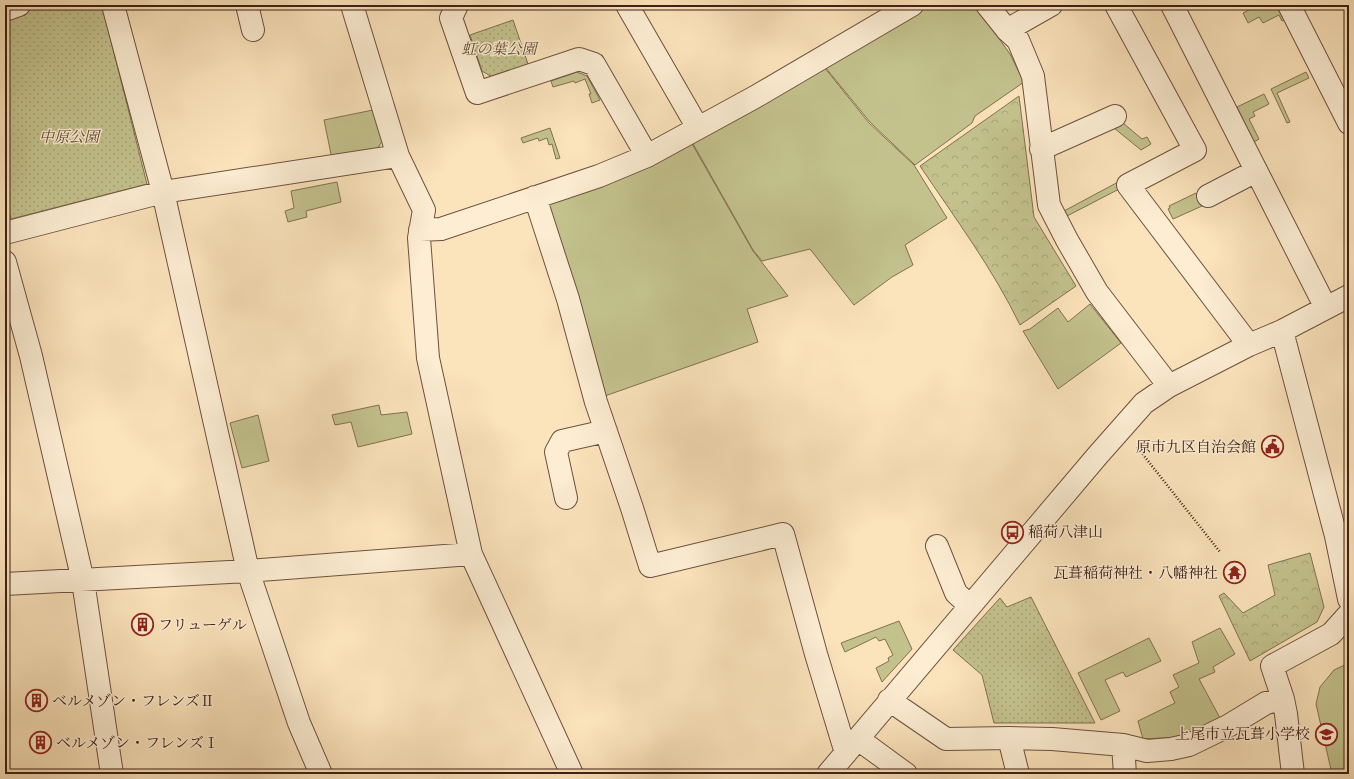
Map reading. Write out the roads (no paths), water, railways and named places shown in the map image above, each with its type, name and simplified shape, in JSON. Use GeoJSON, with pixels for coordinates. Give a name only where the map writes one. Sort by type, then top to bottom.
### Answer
{"type":"FeatureCollection","features":[{"type":"Feature","properties":{"kind":"street"},"geometry":{"type":"LineString","coordinates":[[5,10],[19,5]]}},
{"type":"Feature","properties":{"kind":"street"},"geometry":{"type":"LineString","coordinates":[[113,5],[163,192],[248,571],[299,723],[321,774]]}},
{"type":"Feature","properties":{"kind":"street"},"geometry":{"type":"LineString","coordinates":[[247,5],[253,30]]}},
{"type":"Feature","properties":{"kind":"street"},"geometry":{"type":"LineString","coordinates":[[352,5],[398,156],[424,210],[420,230],[428,358],[471,554],[572,774]]}},
{"type":"Feature","properties":{"kind":"street"},"geometry":{"type":"LineString","coordinates":[[457,5],[451,18],[477,93],[579,59],[594,64],[647,156]]}},
{"type":"Feature","properties":{"kind":"street"},"geometry":{"type":"LineString","coordinates":[[627,5],[698,128]]}},
{"type":"Feature","properties":{"kind":"street"},"geometry":{"type":"LineString","coordinates":[[420,230],[441,229],[599,176],[647,156],[755,97],[912,5]]}},
{"type":"Feature","properties":{"kind":"street"},"geometry":{"type":"LineString","coordinates":[[987,5],[1007,30],[1018,40],[1033,76],[1049,205],[1097,292],[1169,386]]}},
{"type":"Feature","properties":{"kind":"street"},"geometry":{"type":"LineString","coordinates":[[1007,30],[1051,5]]}},
{"type":"Feature","properties":{"kind":"street"},"geometry":{"type":"LineString","coordinates":[[1116,5],[1195,150],[1128,185],[1249,345]]}},
{"type":"Feature","properties":{"kind":"street"},"geometry":{"type":"LineString","coordinates":[[1172,5],[1326,308]]}},
{"type":"Feature","properties":{"kind":"street"},"geometry":{"type":"LineString","coordinates":[[1290,5],[1349,123]]}},
{"type":"Feature","properties":{"kind":"street"},"geometry":{"type":"LineString","coordinates":[[1042,149],[1115,116]]}},
{"type":"Feature","properties":{"kind":"street"},"geometry":{"type":"LineString","coordinates":[[5,232],[163,192],[398,156]]}},
{"type":"Feature","properties":{"kind":"street"},"geometry":{"type":"LineString","coordinates":[[1208,196],[1256,171]]}},
{"type":"Feature","properties":{"kind":"street"},"geometry":{"type":"LineString","coordinates":[[535,198],[568,299],[596,402],[650,566],[784,534],[816,654],[851,746],[906,774]]}},
{"type":"Feature","properties":{"kind":"street"},"geometry":{"type":"LineString","coordinates":[[5,262],[31,356],[83,581],[112,774]]}},
{"type":"Feature","properties":{"kind":"street"},"geometry":{"type":"LineString","coordinates":[[828,774],[1144,403],[1169,386],[1249,345],[1282,331],[1349,296]]}},
{"type":"Feature","properties":{"kind":"street"},"geometry":{"type":"LineString","coordinates":[[1282,331],[1343,533],[1349,599]]}},
{"type":"Feature","properties":{"kind":"street"},"geometry":{"type":"LineString","coordinates":[[566,498],[556,452],[562,441],[606,431]]}},
{"type":"Feature","properties":{"kind":"street"},"geometry":{"type":"LineString","coordinates":[[937,546],[956,594],[970,606]]}},
{"type":"Feature","properties":{"kind":"street"},"geometry":{"type":"LineString","coordinates":[[5,584],[248,571],[471,554]]}},
{"type":"Feature","properties":{"kind":"street"},"geometry":{"type":"LineString","coordinates":[[1293,774],[1286,714],[1283,699],[1272,666],[1330,634],[1349,614]]}},
{"type":"Feature","properties":{"kind":"street"},"geometry":{"type":"LineString","coordinates":[[890,700],[946,739],[1052,739],[1123,745],[1147,751],[1171,749],[1188,745],[1228,726],[1266,703],[1283,699]]}},
{"type":"Feature","properties":{"kind":"street"},"geometry":{"type":"LineString","coordinates":[[1009,738],[1018,774]]}},
{"type":"Feature","properties":{"kind":"street"},"geometry":{"type":"LineString","coordinates":[[1123,745],[1125,774]]}},
{"type":"Feature","properties":{"kind":"place","name":"原市九区自治会館"},"geometry":{"type":"Point","coordinates":[1272,447]}},
{"type":"Feature","properties":{"kind":"place","name":"稲荷八津山"},"geometry":{"type":"Point","coordinates":[1012,532]}},
{"type":"Feature","properties":{"kind":"place","name":"瓦葺稲荷神社・八幡神社"},"geometry":{"type":"Point","coordinates":[1234,573]}},
{"type":"Feature","properties":{"kind":"place","name":"フリューゲル"},"geometry":{"type":"Point","coordinates":[143,625]}},
{"type":"Feature","properties":{"kind":"place","name":"ベルメゾン・フレンズⅡ"},"geometry":{"type":"Point","coordinates":[37,701]}},
{"type":"Feature","properties":{"kind":"place","name":"上尾市立瓦葺小学校"},"geometry":{"type":"Point","coordinates":[1326,734]}},
{"type":"Feature","properties":{"kind":"place","name":"ベルメゾン・フレンズⅠ"},"geometry":{"type":"Point","coordinates":[40,743]}},
{"type":"Feature","properties":{"kind":"park label","name":"虹の葉公園"},"geometry":{"type":"Point","coordinates":[499,49]}},
{"type":"Feature","properties":{"kind":"park label","name":"中原公園"},"geometry":{"type":"Point","coordinates":[69,137]}}]}
